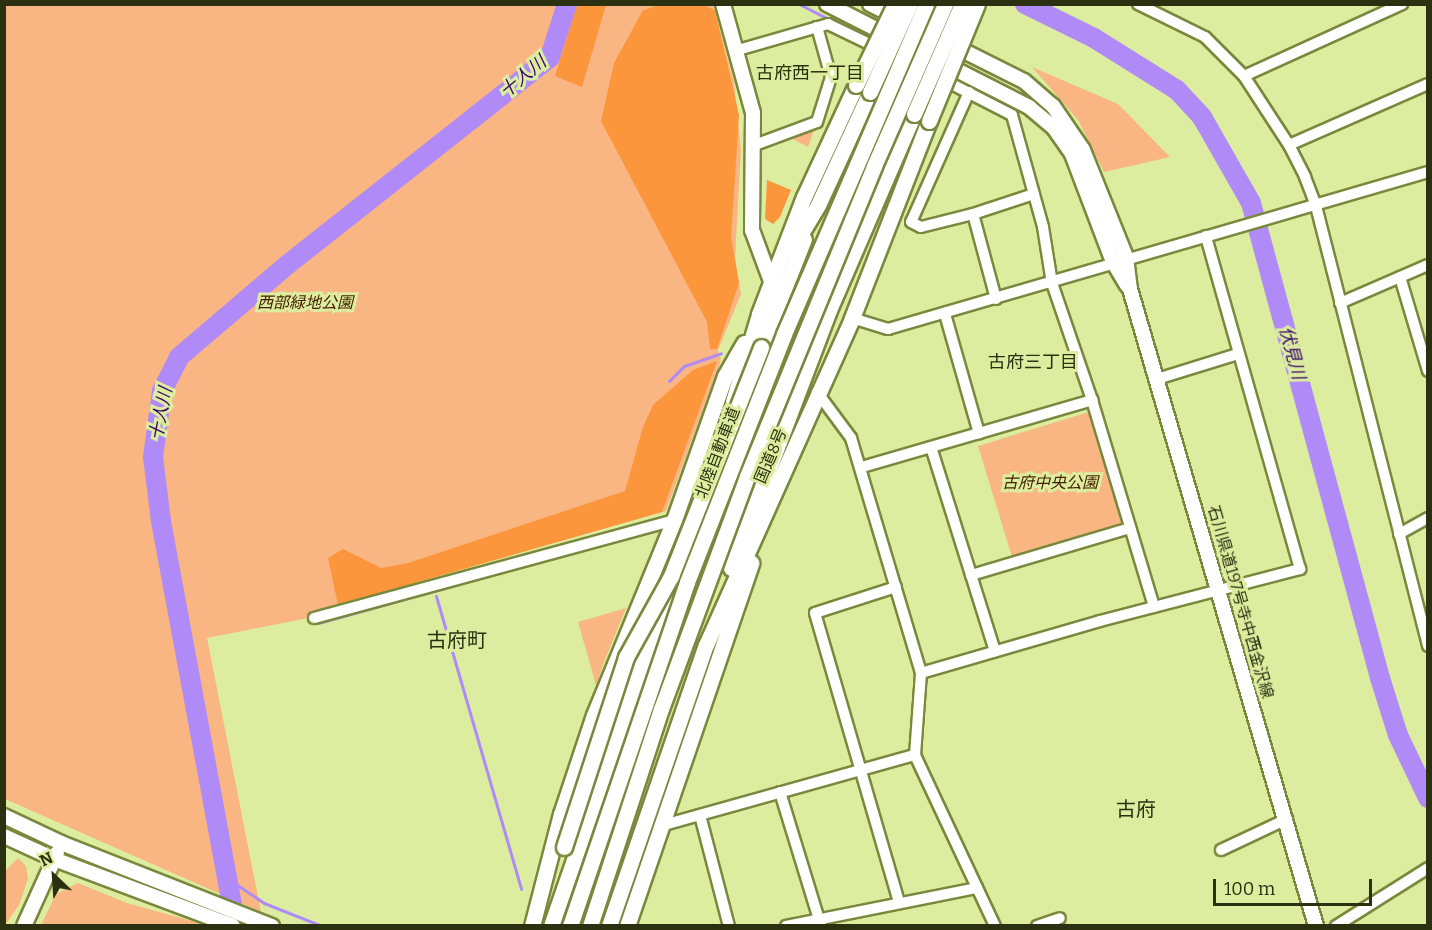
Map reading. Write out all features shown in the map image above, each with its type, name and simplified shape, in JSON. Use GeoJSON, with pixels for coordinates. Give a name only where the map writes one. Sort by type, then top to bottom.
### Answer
{"type":"FeatureCollection","features":[{"type":"Feature","properties":{"kind":"highway"},"geometry":{"type":"LineString","coordinates":[[533,926],[564,847],[626,657],[671,576],[896,4]]}},
{"type":"Feature","properties":{"kind":"highway"},"geometry":{"type":"LineString","coordinates":[[533,926],[561,814],[594,715],[674,520],[725,376],[759,314],[804,197],[910,4]]}},
{"type":"Feature","properties":{"kind":"highway","name":"北陸自動車道"},"geometry":{"type":"LineString","coordinates":[[570,926],[687,582],[784,334],[926,4]]}},
{"type":"Feature","properties":{"kind":"highway"},"geometry":{"type":"LineString","coordinates":[[590,926],[661,709],[747,476],[833,264],[945,4]]}},
{"type":"Feature","properties":{"kind":"highway"},"geometry":{"type":"LineString","coordinates":[[706,645],[828,310],[849,268],[962,4]]}},
{"type":"Feature","properties":{"kind":"highway","name":"国道8号"},"geometry":{"type":"LineString","coordinates":[[609,926],[706,645],[852,318],[977,4]]}},
{"type":"Feature","properties":{"kind":"highway"},"geometry":{"type":"LineString","coordinates":[[772,284],[818,205]]}},
{"type":"Feature","properties":{"kind":"highway"},"geometry":{"type":"LineString","coordinates":[[849,268],[843,294],[852,318]]}},
{"type":"Feature","properties":{"kind":"highway"},"geometry":{"type":"LineString","coordinates":[[553,920],[651,633],[679,570],[759,314]]}},
{"type":"Feature","properties":{"kind":"highway"},"geometry":{"type":"LineString","coordinates":[[627,926],[660,826],[732,627],[764,517]]}},
{"type":"Feature","properties":{"kind":"main road"},"geometry":{"type":"LineString","coordinates":[[723,4],[738,50],[753,113],[752,230],[772,284]]}},
{"type":"Feature","properties":{"kind":"main road","name":"石川県道197号寺中西金沢線"},"geometry":{"type":"LineString","coordinates":[[827,4],[1019,101],[1053,128],[1072,154],[1120,260]]}},
{"type":"Feature","properties":{"kind":"main road","name":"石川県道197号寺中西金沢線"},"geometry":{"type":"LineString","coordinates":[[870,4],[997,64],[1043,96],[1071,128],[1083,150],[1130,289],[1287,819],[1316,926]]}},
{"type":"Feature","properties":{"kind":"main road"},"geometry":{"type":"LineString","coordinates":[[4,816],[61,843],[272,926]]}},
{"type":"Feature","properties":{"kind":"main road"},"geometry":{"type":"LineString","coordinates":[[4,836],[54,859],[233,926]]}},
{"type":"Feature","properties":{"kind":"main road"},"geometry":{"type":"LineString","coordinates":[[24,926],[61,843]]}},
{"type":"Feature","properties":{"kind":"street"},"geometry":{"type":"LineString","coordinates":[[1138,4],[1205,37],[1244,75],[1289,145],[1316,206],[1428,646]]}},
{"type":"Feature","properties":{"kind":"street"},"geometry":{"type":"LineString","coordinates":[[1244,75],[1402,4]]}},
{"type":"Feature","properties":{"kind":"street"},"geometry":{"type":"LineString","coordinates":[[738,50],[828,24],[1012,115],[1034,194],[1052,283],[1092,400],[1154,607]]}},
{"type":"Feature","properties":{"kind":"street"},"geometry":{"type":"LineString","coordinates":[[752,146],[817,122],[831,77],[817,27]]}},
{"type":"Feature","properties":{"kind":"street"},"geometry":{"type":"LineString","coordinates":[[1289,145],[1428,84]]}},
{"type":"Feature","properties":{"kind":"street"},"geometry":{"type":"LineString","coordinates":[[969,92],[911,222],[921,227],[973,214],[1034,194]]}},
{"type":"Feature","properties":{"kind":"street"},"geometry":{"type":"LineString","coordinates":[[852,318],[888,329],[1428,172]]}},
{"type":"Feature","properties":{"kind":"street"},"geometry":{"type":"LineString","coordinates":[[973,214],[996,299]]}},
{"type":"Feature","properties":{"kind":"street"},"geometry":{"type":"LineString","coordinates":[[921,673],[1154,607],[1300,569],[1238,354],[1210,235]]}},
{"type":"Feature","properties":{"kind":"street"},"geometry":{"type":"LineString","coordinates":[[1340,303],[1428,265]]}},
{"type":"Feature","properties":{"kind":"street"},"geometry":{"type":"LineString","coordinates":[[1400,277],[1428,371]]}},
{"type":"Feature","properties":{"kind":"street"},"geometry":{"type":"LineString","coordinates":[[945,314],[979,433]]}},
{"type":"Feature","properties":{"kind":"street"},"geometry":{"type":"LineString","coordinates":[[1157,379],[1238,354]]}},
{"type":"Feature","properties":{"kind":"street"},"geometry":{"type":"LineString","coordinates":[[817,392],[851,438],[921,673],[915,755],[995,926]]}},
{"type":"Feature","properties":{"kind":"street"},"geometry":{"type":"LineString","coordinates":[[861,467],[1092,400]]}},
{"type":"Feature","properties":{"kind":"street"},"geometry":{"type":"LineString","coordinates":[[931,447],[995,651]]}},
{"type":"Feature","properties":{"kind":"street"},"geometry":{"type":"LineString","coordinates":[[1399,534],[1428,518]]}},
{"type":"Feature","properties":{"kind":"street"},"geometry":{"type":"LineString","coordinates":[[314,618],[674,520]]}},
{"type":"Feature","properties":{"kind":"street"},"geometry":{"type":"LineString","coordinates":[[971,575],[1130,528]]}},
{"type":"Feature","properties":{"kind":"street"},"geometry":{"type":"LineString","coordinates":[[896,587],[815,613],[899,903]]}},
{"type":"Feature","properties":{"kind":"street"},"geometry":{"type":"LineString","coordinates":[[660,826],[915,755]]}},
{"type":"Feature","properties":{"kind":"street"},"geometry":{"type":"LineString","coordinates":[[780,792],[820,922]]}},
{"type":"Feature","properties":{"kind":"street"},"geometry":{"type":"LineString","coordinates":[[700,815],[729,926]]}},
{"type":"Feature","properties":{"kind":"street"},"geometry":{"type":"LineString","coordinates":[[1221,850],[1287,819]]}},
{"type":"Feature","properties":{"kind":"street"},"geometry":{"type":"LineString","coordinates":[[1335,926],[1428,868]]}},
{"type":"Feature","properties":{"kind":"street"},"geometry":{"type":"LineString","coordinates":[[786,926],[820,922],[899,903],[977,888]]}},
{"type":"Feature","properties":{"kind":"street"},"geometry":{"type":"LineString","coordinates":[[1037,926],[1060,918]]}},
{"type":"Feature","properties":{"kind":"green space","name":"西部緑地公園"},"geometry":{"type":"Polygon","coordinates":[[[5,5],[713,5],[734,82],[741,150],[735,258],[741,294],[718,350],[721,360],[666,511],[312,612],[313,617],[207,638],[261,912],[5,799],[5,5]]]}},
{"type":"Feature","properties":{"kind":"green space"},"geometry":{"type":"Polygon","coordinates":[[[1032,67],[1118,104],[1170,157],[1104,172],[1078,120],[1032,67]]]}},
{"type":"Feature","properties":{"kind":"green space"},"geometry":{"type":"Polygon","coordinates":[[[814,130],[808,147],[789,137],[814,130]]]}},
{"type":"Feature","properties":{"kind":"green space","name":"古府中央公園"},"geometry":{"type":"Polygon","coordinates":[[[1089,412],[1123,523],[1012,557],[978,446],[1089,412]]]}},
{"type":"Feature","properties":{"kind":"green space"},"geometry":{"type":"Polygon","coordinates":[[[626,608],[604,662],[596,685],[578,622],[626,608]]]}},
{"type":"Feature","properties":{"kind":"green space"},"geometry":{"type":"Polygon","coordinates":[[[18,858],[26,866],[28,879],[19,905],[5,925],[5,871],[18,858]]]}},
{"type":"Feature","properties":{"kind":"green space"},"geometry":{"type":"Polygon","coordinates":[[[78,883],[127,903],[206,925],[41,925],[56,894],[78,883]]]}},
{"type":"Feature","properties":{"kind":"shaded area"},"geometry":{"type":"Polygon","coordinates":[[[577,5],[606,5],[582,87],[555,76],[577,5]]]}},
{"type":"Feature","properties":{"kind":"shaded area"},"geometry":{"type":"Polygon","coordinates":[[[660,5],[702,5],[715,10],[739,115],[731,237],[739,283],[717,349],[710,349],[707,322],[601,121],[614,63],[643,10],[660,5]]]}},
{"type":"Feature","properties":{"kind":"shaded area"},"geometry":{"type":"Polygon","coordinates":[[[767,180],[791,190],[780,217],[773,224],[765,219],[767,180]]]}},
{"type":"Feature","properties":{"kind":"shaded area"},"geometry":{"type":"Polygon","coordinates":[[[717,361],[662,512],[338,605],[328,558],[343,549],[381,568],[408,563],[625,491],[643,427],[653,405],[693,370],[717,361]]]}},
{"type":"Feature","properties":{"kind":"waterway","name":"十人川"},"geometry":{"type":"LineString","coordinates":[[236,926],[161,521],[153,457],[162,391],[179,357],[287,265],[550,57],[567,4]]}},
{"type":"Feature","properties":{"kind":"waterway"},"geometry":{"type":"LineString","coordinates":[[799,4],[830,20]]}},
{"type":"Feature","properties":{"kind":"waterway","name":"伏見川"},"geometry":{"type":"LineString","coordinates":[[1025,4],[1094,38],[1177,90],[1202,117],[1251,203],[1380,678],[1398,735],[1428,798]]}},
{"type":"Feature","properties":{"kind":"waterway"},"geometry":{"type":"LineString","coordinates":[[669,381],[684,366],[721,353]]}},
{"type":"Feature","properties":{"kind":"waterway"},"geometry":{"type":"LineString","coordinates":[[318,623],[444,588]]}},
{"type":"Feature","properties":{"kind":"waterway"},"geometry":{"type":"LineString","coordinates":[[436,596],[521,889]]}},
{"type":"Feature","properties":{"kind":"waterway"},"geometry":{"type":"LineString","coordinates":[[227,878],[264,903],[322,926]]}},
{"type":"Feature","properties":{"kind":"district","name":"古府西一丁目"},"geometry":{"type":"Point","coordinates":[810,73]}},
{"type":"Feature","properties":{"kind":"district","name":"古府三丁目"},"geometry":{"type":"Point","coordinates":[1033,362]}},
{"type":"Feature","properties":{"kind":"district","name":"古府町"},"geometry":{"type":"Point","coordinates":[457,640]}},
{"type":"Feature","properties":{"kind":"district","name":"古府"},"geometry":{"type":"Point","coordinates":[1136,809]}}]}
